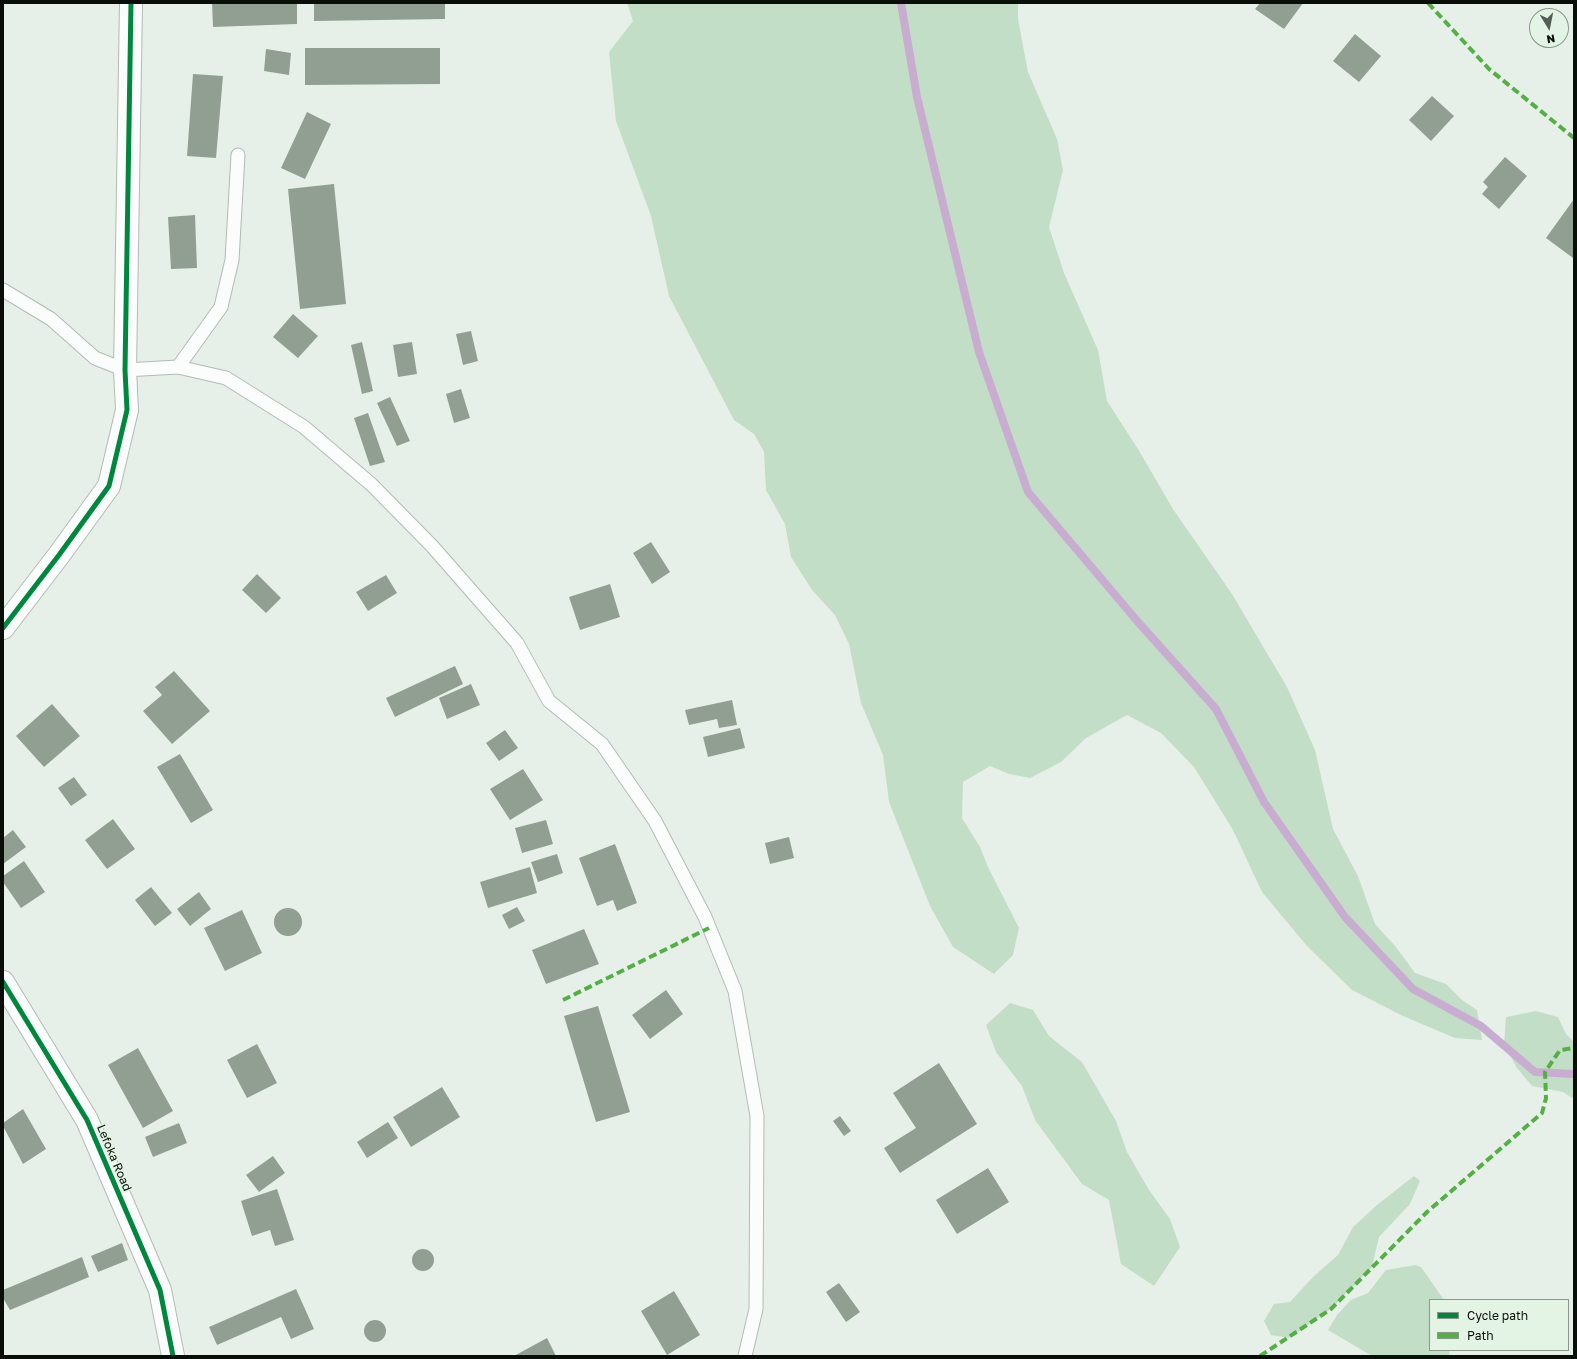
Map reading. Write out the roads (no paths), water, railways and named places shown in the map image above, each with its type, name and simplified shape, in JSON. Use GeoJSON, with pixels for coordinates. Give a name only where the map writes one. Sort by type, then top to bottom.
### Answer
{"type":"FeatureCollection","features":[{"type":"Feature","properties":{"kind":"street"},"geometry":{"type":"LineString","coordinates":[[3,628],[59,555],[109,486],[126,410],[125,370],[132,3]]}},
{"type":"Feature","properties":{"kind":"street","name":"Lefoka Road"},"geometry":{"type":"LineString","coordinates":[[3,982],[87,1120],[160,1290],[173,1356]]}},
{"type":"Feature","properties":{"kind":"lane"},"geometry":{"type":"LineString","coordinates":[[178,367],[221,307],[232,260],[238,155]]}},
{"type":"Feature","properties":{"kind":"lane"},"geometry":{"type":"LineString","coordinates":[[3,290],[51,319],[95,358],[125,370],[178,367],[226,378],[304,428],[372,485],[432,546],[516,642],[549,701],[602,744],[655,821],[705,917],[735,991],[757,1116],[756,1309],[745,1356]]}},
{"type":"Feature","properties":{"kind":"waterway"},"geometry":{"type":"LineString","coordinates":[[901,3],[917,97],[979,352],[1028,492],[1138,622],[1216,709],[1264,802],[1345,917],[1413,989],[1481,1026],[1535,1072],[1574,1074]]}}]}
